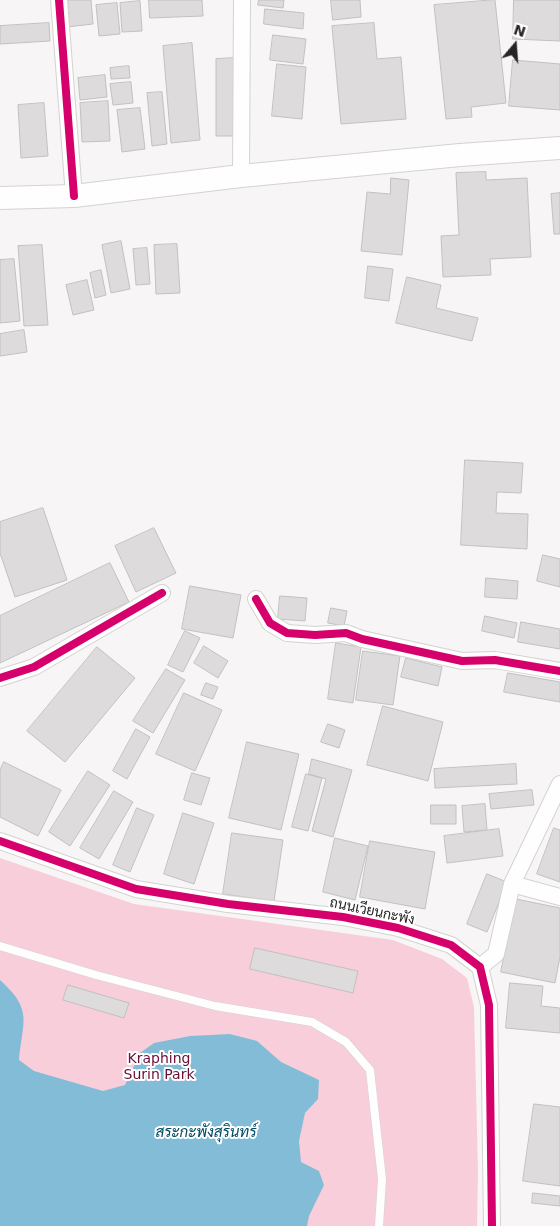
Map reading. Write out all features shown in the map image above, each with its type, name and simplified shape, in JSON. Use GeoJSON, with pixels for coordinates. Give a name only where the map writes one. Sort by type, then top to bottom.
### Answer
{"type":"FeatureCollection","features":[{"type":"Feature","properties":{"kind":"main road"},"geometry":{"type":"LineString","coordinates":[[0,198],[74,196],[241,176],[460,155],[560,148]]}},
{"type":"Feature","properties":{"kind":"street"},"geometry":{"type":"LineString","coordinates":[[59,0],[74,196]]}},
{"type":"Feature","properties":{"kind":"street"},"geometry":{"type":"LineString","coordinates":[[241,176],[242,0]]}},
{"type":"Feature","properties":{"kind":"street"},"geometry":{"type":"LineString","coordinates":[[0,678],[34,667],[162,593]]}},
{"type":"Feature","properties":{"kind":"street"},"geometry":{"type":"LineString","coordinates":[[256,599],[270,623],[287,633],[315,636],[346,633],[362,639],[462,661],[495,660],[560,670]]}},
{"type":"Feature","properties":{"kind":"street"},"geometry":{"type":"LineString","coordinates":[[492,1226],[489,1005],[480,968],[496,954],[512,884],[560,784]]}},
{"type":"Feature","properties":{"kind":"street","name":"ถนนเวียนกะพัง"},"geometry":{"type":"LineString","coordinates":[[0,841],[136,889],[228,904],[342,917],[398,928],[451,945],[480,968]]}},
{"type":"Feature","properties":{"kind":"street"},"geometry":{"type":"LineString","coordinates":[[512,884],[560,897]]}},
{"type":"Feature","properties":{"kind":"lane"},"geometry":{"type":"LineString","coordinates":[[0,946],[96,975],[215,1006],[312,1022],[346,1042],[370,1070],[382,1178],[379,1226]]}},
{"type":"Feature","properties":{"kind":"green space","name":"Kraphing Surin Park"},"geometry":{"type":"Polygon","coordinates":[[[0,858],[134,904],[393,940],[442,959],[467,978],[474,1007],[478,1171],[477,1226],[0,1226],[0,858]]]}},
{"type":"Feature","properties":{"kind":"water","name":"สระกะพังสุรินทร์"},"geometry":{"type":"Polygon","coordinates":[[[0,980],[10,990],[22,1008],[23,1025],[19,1060],[34,1071],[103,1091],[125,1085],[140,1053],[154,1043],[190,1036],[230,1034],[257,1041],[281,1062],[319,1080],[318,1099],[305,1113],[299,1141],[301,1162],[319,1171],[324,1185],[309,1216],[307,1226],[0,1226],[0,980]]]}},
{"type":"Feature","properties":{"kind":"building"},"geometry":{"type":"Polygon","coordinates":[[[64,0],[91,0],[93,24],[67,27],[64,0]]]}},
{"type":"Feature","properties":{"kind":"building"},"geometry":{"type":"Polygon","coordinates":[[[149,0],[202,0],[203,16],[150,18],[149,0]]]}},
{"type":"Feature","properties":{"kind":"building"},"geometry":{"type":"Polygon","coordinates":[[[259,0],[284,0],[283,8],[258,5],[259,0]]]}},
{"type":"Feature","properties":{"kind":"building"},"geometry":{"type":"Polygon","coordinates":[[[331,0],[360,0],[361,17],[333,20],[331,0]]]}},
{"type":"Feature","properties":{"kind":"building"},"geometry":{"type":"Polygon","coordinates":[[[495,0],[506,103],[471,107],[472,117],[446,119],[434,5],[495,0]]]}},
{"type":"Feature","properties":{"kind":"building"},"geometry":{"type":"Polygon","coordinates":[[[514,0],[560,0],[560,41],[513,39],[514,0]]]}},
{"type":"Feature","properties":{"kind":"building"},"geometry":{"type":"Polygon","coordinates":[[[140,1],[142,31],[122,32],[120,3],[140,1]]]}},
{"type":"Feature","properties":{"kind":"building"},"geometry":{"type":"Polygon","coordinates":[[[117,3],[120,34],[99,36],[96,5],[117,3]]]}},
{"type":"Feature","properties":{"kind":"building"},"geometry":{"type":"Polygon","coordinates":[[[265,9],[304,13],[303,29],[264,24],[265,9]]]}},
{"type":"Feature","properties":{"kind":"building"},"geometry":{"type":"Polygon","coordinates":[[[49,23],[50,41],[0,44],[0,26],[49,23]]]}},
{"type":"Feature","properties":{"kind":"building"},"geometry":{"type":"Polygon","coordinates":[[[374,23],[377,59],[401,57],[406,119],[341,124],[332,26],[374,23]]]}},
{"type":"Feature","properties":{"kind":"building"},"geometry":{"type":"Polygon","coordinates":[[[273,35],[306,39],[303,64],[270,60],[273,35]]]}},
{"type":"Feature","properties":{"kind":"building"},"geometry":{"type":"Polygon","coordinates":[[[192,43],[200,140],[171,143],[163,46],[192,43]]]}},
{"type":"Feature","properties":{"kind":"building"},"geometry":{"type":"Polygon","coordinates":[[[235,58],[236,136],[216,136],[216,59],[235,58]]]}},
{"type":"Feature","properties":{"kind":"building"},"geometry":{"type":"Polygon","coordinates":[[[513,60],[560,64],[560,110],[509,106],[513,60]]]}},
{"type":"Feature","properties":{"kind":"building"},"geometry":{"type":"Polygon","coordinates":[[[277,64],[306,67],[302,119],[272,116],[277,64]]]}},
{"type":"Feature","properties":{"kind":"building"},"geometry":{"type":"Polygon","coordinates":[[[129,66],[130,78],[111,79],[110,68],[129,66]]]}},
{"type":"Feature","properties":{"kind":"building"},"geometry":{"type":"Polygon","coordinates":[[[105,75],[107,97],[80,100],[78,78],[105,75]]]}},
{"type":"Feature","properties":{"kind":"building"},"geometry":{"type":"Polygon","coordinates":[[[131,82],[133,103],[113,105],[110,84],[131,82]]]}},
{"type":"Feature","properties":{"kind":"building"},"geometry":{"type":"Polygon","coordinates":[[[162,92],[167,144],[152,146],[147,93],[162,92]]]}},
{"type":"Feature","properties":{"kind":"building"},"geometry":{"type":"Polygon","coordinates":[[[108,101],[110,141],[82,142],[80,103],[108,101]]]}},
{"type":"Feature","properties":{"kind":"building"},"geometry":{"type":"Polygon","coordinates":[[[44,103],[48,156],[21,158],[18,105],[44,103]]]}},
{"type":"Feature","properties":{"kind":"building"},"geometry":{"type":"Polygon","coordinates":[[[140,108],[145,149],[122,152],[117,110],[140,108]]]}},
{"type":"Feature","properties":{"kind":"building"},"geometry":{"type":"Polygon","coordinates":[[[486,172],[486,180],[527,178],[531,257],[490,259],[491,275],[443,277],[441,236],[459,235],[456,173],[486,172]]]}},
{"type":"Feature","properties":{"kind":"building"},"geometry":{"type":"Polygon","coordinates":[[[391,178],[409,180],[402,255],[361,251],[367,192],[390,194],[391,178]]]}},
{"type":"Feature","properties":{"kind":"building"},"geometry":{"type":"Polygon","coordinates":[[[560,193],[560,234],[554,234],[551,194],[560,193]]]}},
{"type":"Feature","properties":{"kind":"building"},"geometry":{"type":"Polygon","coordinates":[[[121,241],[130,289],[111,293],[102,245],[121,241]]]}},
{"type":"Feature","properties":{"kind":"building"},"geometry":{"type":"Polygon","coordinates":[[[177,244],[180,293],[156,294],[154,245],[177,244]]]}},
{"type":"Feature","properties":{"kind":"building"},"geometry":{"type":"Polygon","coordinates":[[[42,245],[48,325],[24,326],[18,246],[42,245]]]}},
{"type":"Feature","properties":{"kind":"building"},"geometry":{"type":"Polygon","coordinates":[[[147,248],[150,284],[136,285],[133,249],[147,248]]]}},
{"type":"Feature","properties":{"kind":"building"},"geometry":{"type":"Polygon","coordinates":[[[14,259],[20,321],[0,323],[0,260],[14,259]]]}},
{"type":"Feature","properties":{"kind":"building"},"geometry":{"type":"Polygon","coordinates":[[[368,266],[393,269],[389,301],[365,298],[368,266]]]}},
{"type":"Feature","properties":{"kind":"building"},"geometry":{"type":"Polygon","coordinates":[[[101,270],[106,295],[95,298],[90,273],[101,270]]]}},
{"type":"Feature","properties":{"kind":"building"},"geometry":{"type":"Polygon","coordinates":[[[407,277],[441,285],[436,308],[478,318],[472,341],[396,323],[407,277]]]}},
{"type":"Feature","properties":{"kind":"building"},"geometry":{"type":"Polygon","coordinates":[[[87,280],[94,310],[73,315],[66,285],[87,280]]]}},
{"type":"Feature","properties":{"kind":"building"},"geometry":{"type":"Polygon","coordinates":[[[24,330],[27,352],[0,356],[0,334],[24,330]]]}},
{"type":"Feature","properties":{"kind":"building"},"geometry":{"type":"Polygon","coordinates":[[[465,460],[523,463],[521,493],[497,492],[496,513],[528,514],[527,549],[461,545],[465,460]]]}},
{"type":"Feature","properties":{"kind":"building"},"geometry":{"type":"Polygon","coordinates":[[[43,508],[67,580],[15,597],[0,553],[0,522],[43,508]]]}},
{"type":"Feature","properties":{"kind":"building"},"geometry":{"type":"Polygon","coordinates":[[[154,528],[176,573],[136,592],[115,546],[154,528]]]}},
{"type":"Feature","properties":{"kind":"building"},"geometry":{"type":"Polygon","coordinates":[[[543,555],[560,559],[560,587],[537,581],[543,555]]]}},
{"type":"Feature","properties":{"kind":"building"},"geometry":{"type":"Polygon","coordinates":[[[110,563],[129,602],[0,663],[0,616],[110,563]]]}},
{"type":"Feature","properties":{"kind":"building"},"geometry":{"type":"Polygon","coordinates":[[[486,578],[518,581],[517,599],[485,597],[486,578]]]}},
{"type":"Feature","properties":{"kind":"building"},"geometry":{"type":"Polygon","coordinates":[[[190,586],[241,595],[233,638],[182,629],[190,586]]]}},
{"type":"Feature","properties":{"kind":"building"},"geometry":{"type":"Polygon","coordinates":[[[280,596],[307,598],[305,621],[278,619],[280,596]]]}},
{"type":"Feature","properties":{"kind":"building"},"geometry":{"type":"Polygon","coordinates":[[[331,608],[347,611],[344,626],[328,623],[331,608]]]}},
{"type":"Feature","properties":{"kind":"building"},"geometry":{"type":"Polygon","coordinates":[[[485,616],[517,623],[514,638],[482,631],[485,616]]]}},
{"type":"Feature","properties":{"kind":"building"},"geometry":{"type":"Polygon","coordinates":[[[521,622],[560,629],[560,649],[518,642],[521,622]]]}},
{"type":"Feature","properties":{"kind":"building"},"geometry":{"type":"Polygon","coordinates":[[[185,631],[200,638],[183,672],[168,665],[185,631]]]}},
{"type":"Feature","properties":{"kind":"building"},"geometry":{"type":"Polygon","coordinates":[[[336,643],[361,647],[353,703],[328,699],[336,643]]]}},
{"type":"Feature","properties":{"kind":"building"},"geometry":{"type":"Polygon","coordinates":[[[204,646],[228,661],[218,678],[194,663],[204,646]]]}},
{"type":"Feature","properties":{"kind":"building"},"geometry":{"type":"Polygon","coordinates":[[[97,647],[135,678],[65,762],[27,731],[97,647]]]}},
{"type":"Feature","properties":{"kind":"building"},"geometry":{"type":"Polygon","coordinates":[[[363,651],[400,656],[393,705],[356,700],[363,651]]]}},
{"type":"Feature","properties":{"kind":"building"},"geometry":{"type":"Polygon","coordinates":[[[406,658],[442,667],[438,686],[401,677],[406,658]]]}},
{"type":"Feature","properties":{"kind":"building"},"geometry":{"type":"Polygon","coordinates":[[[166,669],[185,680],[153,733],[133,721],[166,669]]]}},
{"type":"Feature","properties":{"kind":"building"},"geometry":{"type":"Polygon","coordinates":[[[508,673],[560,682],[560,702],[504,692],[508,673]]]}},
{"type":"Feature","properties":{"kind":"building"},"geometry":{"type":"Polygon","coordinates":[[[206,683],[218,687],[213,699],[201,695],[206,683]]]}},
{"type":"Feature","properties":{"kind":"building"},"geometry":{"type":"Polygon","coordinates":[[[184,693],[222,710],[195,771],[156,754],[184,693]]]}},
{"type":"Feature","properties":{"kind":"building"},"geometry":{"type":"Polygon","coordinates":[[[383,706],[443,722],[428,781],[367,765],[383,706]]]}},
{"type":"Feature","properties":{"kind":"building"},"geometry":{"type":"Polygon","coordinates":[[[328,724],[345,730],[339,748],[321,742],[328,724]]]}},
{"type":"Feature","properties":{"kind":"building"},"geometry":{"type":"Polygon","coordinates":[[[136,729],[150,737],[127,779],[113,771],[136,729]]]}},
{"type":"Feature","properties":{"kind":"building"},"geometry":{"type":"Polygon","coordinates":[[[247,742],[299,754],[281,830],[229,818],[247,742]]]}},
{"type":"Feature","properties":{"kind":"building"},"geometry":{"type":"Polygon","coordinates":[[[312,759],[352,770],[333,837],[312,831],[326,779],[309,774],[312,759]]]}},
{"type":"Feature","properties":{"kind":"building"},"geometry":{"type":"Polygon","coordinates":[[[4,762],[61,790],[38,836],[0,817],[0,770],[4,762]]]}},
{"type":"Feature","properties":{"kind":"building"},"geometry":{"type":"Polygon","coordinates":[[[516,764],[517,784],[435,788],[434,769],[516,764]]]}},
{"type":"Feature","properties":{"kind":"building"},"geometry":{"type":"Polygon","coordinates":[[[88,771],[110,785],[70,846],[49,832],[88,771]]]}},
{"type":"Feature","properties":{"kind":"building"},"geometry":{"type":"Polygon","coordinates":[[[192,773],[210,778],[201,805],[184,800],[192,773]]]}},
{"type":"Feature","properties":{"kind":"building"},"geometry":{"type":"Polygon","coordinates":[[[306,774],[322,778],[308,831],[292,827],[306,774]]]}},
{"type":"Feature","properties":{"kind":"building"},"geometry":{"type":"Polygon","coordinates":[[[532,790],[534,805],[491,809],[489,794],[532,790]]]}},
{"type":"Feature","properties":{"kind":"building"},"geometry":{"type":"Polygon","coordinates":[[[114,791],[133,802],[99,859],[80,848],[114,791]]]}},
{"type":"Feature","properties":{"kind":"building"},"geometry":{"type":"Polygon","coordinates":[[[485,804],[487,830],[464,832],[462,806],[485,804]]]}},
{"type":"Feature","properties":{"kind":"building"},"geometry":{"type":"Polygon","coordinates":[[[431,805],[456,805],[456,824],[431,824],[431,805]]]}},
{"type":"Feature","properties":{"kind":"building"},"geometry":{"type":"Polygon","coordinates":[[[137,808],[154,815],[130,872],[113,865],[137,808]]]}},
{"type":"Feature","properties":{"kind":"building"},"geometry":{"type":"Polygon","coordinates":[[[183,813],[214,823],[194,884],[164,874],[183,813]]]}},
{"type":"Feature","properties":{"kind":"building"},"geometry":{"type":"Polygon","coordinates":[[[554,828],[560,830],[560,882],[537,874],[554,828]]]}},
{"type":"Feature","properties":{"kind":"building"},"geometry":{"type":"Polygon","coordinates":[[[499,829],[503,856],[447,863],[444,836],[499,829]]]}},
{"type":"Feature","properties":{"kind":"building"},"geometry":{"type":"Polygon","coordinates":[[[232,833],[283,840],[274,901],[223,894],[232,833]]]}},
{"type":"Feature","properties":{"kind":"building"},"geometry":{"type":"Polygon","coordinates":[[[335,838],[368,846],[355,900],[323,892],[335,838]]]}},
{"type":"Feature","properties":{"kind":"building"},"geometry":{"type":"Polygon","coordinates":[[[370,841],[435,852],[425,909],[360,897],[370,841]]]}},
{"type":"Feature","properties":{"kind":"building"},"geometry":{"type":"Polygon","coordinates":[[[487,874],[507,882],[487,932],[467,924],[487,874]]]}},
{"type":"Feature","properties":{"kind":"building"},"geometry":{"type":"Polygon","coordinates":[[[516,899],[560,908],[560,957],[555,983],[501,972],[516,899]]]}},
{"type":"Feature","properties":{"kind":"building"},"geometry":{"type":"Polygon","coordinates":[[[255,948],[358,971],[353,993],[250,969],[255,948]]]}},
{"type":"Feature","properties":{"kind":"building"},"geometry":{"type":"Polygon","coordinates":[[[510,983],[543,986],[541,1006],[560,1008],[560,1033],[506,1028],[510,983]]]}},
{"type":"Feature","properties":{"kind":"building"},"geometry":{"type":"Polygon","coordinates":[[[68,985],[129,1003],[124,1018],[63,1000],[68,985]]]}},
{"type":"Feature","properties":{"kind":"building"},"geometry":{"type":"Polygon","coordinates":[[[534,1104],[560,1107],[560,1186],[523,1181],[534,1104]]]}},
{"type":"Feature","properties":{"kind":"building"},"geometry":{"type":"Polygon","coordinates":[[[533,1193],[560,1196],[560,1206],[532,1203],[533,1193]]]}},
{"type":"Feature","properties":{"kind":"cycle path"},"geometry":{"type":"LineString","coordinates":[[59,0],[74,196]]}},
{"type":"Feature","properties":{"kind":"cycle path"},"geometry":{"type":"LineString","coordinates":[[0,678],[34,667],[162,593]]}},
{"type":"Feature","properties":{"kind":"cycle path"},"geometry":{"type":"LineString","coordinates":[[256,599],[270,623],[287,633],[315,635],[346,633],[362,639],[462,661],[495,660],[560,671]]}},
{"type":"Feature","properties":{"kind":"cycle path"},"geometry":{"type":"LineString","coordinates":[[0,841],[136,889],[228,904],[343,917],[398,928],[451,945],[480,967],[489,1005],[492,1226]]}}]}
